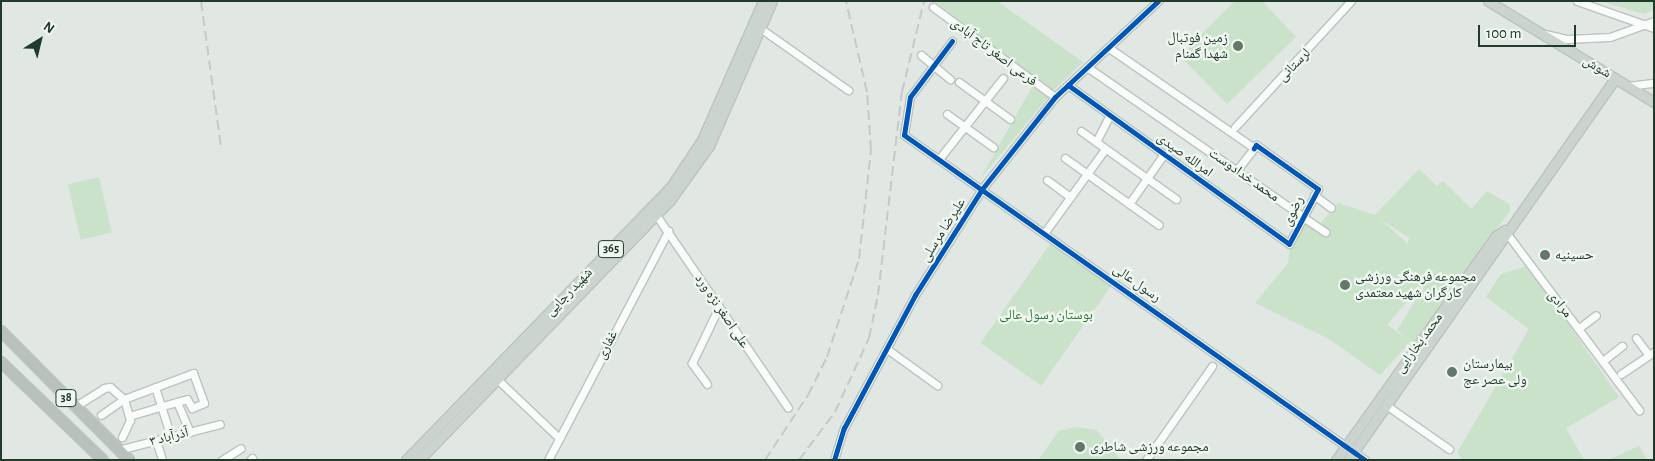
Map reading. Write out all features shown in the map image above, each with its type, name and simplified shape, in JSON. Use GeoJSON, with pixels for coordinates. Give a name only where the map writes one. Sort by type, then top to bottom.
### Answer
{"type":"FeatureCollection","features":[{"type":"Feature","properties":{"kind":"highway","name":"38"},"geometry":{"type":"LineString","coordinates":[[3,334],[129,460]]}},
{"type":"Feature","properties":{"kind":"highway","name":"38"},"geometry":{"type":"LineString","coordinates":[[1,362],[104,460]]}},
{"type":"Feature","properties":{"kind":"main road","name":"شهید رجایی"},"geometry":{"type":"LineString","coordinates":[[406,460],[654,211],[702,140],[763,1]]}},
{"type":"Feature","properties":{"kind":"main road","name":"شهید رجایی"},"geometry":{"type":"LineString","coordinates":[[420,460],[654,211],[709,146],[772,1]]}},
{"type":"Feature","properties":{"kind":"main road","name":"شوش"},"geometry":{"type":"LineString","coordinates":[[1488,1],[1654,102]]}},
{"type":"Feature","properties":{"kind":"main road","name":"محمد بخارایی"},"geometry":{"type":"LineString","coordinates":[[1336,460],[1395,384],[1615,78]]}},
{"type":"Feature","properties":{"kind":"main road","name":"محمد بخارایی"},"geometry":{"type":"LineString","coordinates":[[1348,460],[1386,404],[1395,384]]}},
{"type":"Feature","properties":{"kind":"street","name":"علیرضا مرسلی"},"geometry":{"type":"LineString","coordinates":[[833,459],[915,295],[982,189],[1055,97],[1158,1]]}},
{"type":"Feature","properties":{"kind":"street","name":"لرستانی"},"geometry":{"type":"LineString","coordinates":[[1235,127],[1351,1]]}},
{"type":"Feature","properties":{"kind":"street"},"geometry":{"type":"LineString","coordinates":[[1577,1],[1652,24]]}},
{"type":"Feature","properties":{"kind":"street","name":"فرعی اصغر تاج آبادی"},"geometry":{"type":"LineString","coordinates":[[933,7],[1055,97]]}},
{"type":"Feature","properties":{"kind":"street"},"geometry":{"type":"LineString","coordinates":[[1540,33],[1588,39],[1652,24]]}},
{"type":"Feature","properties":{"kind":"street"},"geometry":{"type":"LineString","coordinates":[[760,28],[848,90]]}},
{"type":"Feature","properties":{"kind":"street"},"geometry":{"type":"LineString","coordinates":[[934,65],[952,41]]}},
{"type":"Feature","properties":{"kind":"street"},"geometry":{"type":"LineString","coordinates":[[1109,48],[1254,148]]}},
{"type":"Feature","properties":{"kind":"street"},"geometry":{"type":"LineString","coordinates":[[921,55],[950,79]]}},
{"type":"Feature","properties":{"kind":"street","name":"رسول عالی"},"geometry":{"type":"LineString","coordinates":[[934,65],[910,97],[904,135],[1347,444],[1365,460]]}},
{"type":"Feature","properties":{"kind":"street","name":"محمد خدادوست"},"geometry":{"type":"LineString","coordinates":[[1087,67],[1325,232]]}},
{"type":"Feature","properties":{"kind":"street"},"geometry":{"type":"LineString","coordinates":[[939,159],[1003,78]]}},
{"type":"Feature","properties":{"kind":"street"},"geometry":{"type":"LineString","coordinates":[[959,82],[1010,119]]}},
{"type":"Feature","properties":{"kind":"street"},"geometry":{"type":"LineString","coordinates":[[1628,86],[1654,82]]}},
{"type":"Feature","properties":{"kind":"street","name":"امرالله صیدی"},"geometry":{"type":"LineString","coordinates":[[1068,85],[1289,244]]}},
{"type":"Feature","properties":{"kind":"street"},"geometry":{"type":"LineString","coordinates":[[947,114],[992,147]]}},
{"type":"Feature","properties":{"kind":"street"},"geometry":{"type":"LineString","coordinates":[[1096,142],[1110,114]]}},
{"type":"Feature","properties":{"kind":"street"},"geometry":{"type":"LineString","coordinates":[[1081,131],[1176,199]]}},
{"type":"Feature","properties":{"kind":"street"},"geometry":{"type":"LineString","coordinates":[[1237,170],[1256,144],[1316,192]]}},
{"type":"Feature","properties":{"kind":"street"},"geometry":{"type":"LineString","coordinates":[[1045,232],[1105,149]]}},
{"type":"Feature","properties":{"kind":"street"},"geometry":{"type":"LineString","coordinates":[[1129,204],[1164,154]]}},
{"type":"Feature","properties":{"kind":"street"},"geometry":{"type":"LineString","coordinates":[[1065,158],[1159,225]]}},
{"type":"Feature","properties":{"kind":"street"},"geometry":{"type":"LineString","coordinates":[[1048,180],[1070,196]]}},
{"type":"Feature","properties":{"kind":"street","name":"رضوی"},"geometry":{"type":"LineString","coordinates":[[1289,244],[1316,192],[1331,208]]}},
{"type":"Feature","properties":{"kind":"street","name":"علی اصغر نژه ورد"},"geometry":{"type":"LineString","coordinates":[[654,211],[788,408]]}},
{"type":"Feature","properties":{"kind":"street","name":"مرادی"},"geometry":{"type":"LineString","coordinates":[[1505,230],[1604,360],[1619,375],[1639,410]]}},
{"type":"Feature","properties":{"kind":"street","name":"غفاری"},"geometry":{"type":"LineString","coordinates":[[548,460],[668,231]]}},
{"type":"Feature","properties":{"kind":"street"},"geometry":{"type":"LineString","coordinates":[[707,384],[692,363],[719,307]]}},
{"type":"Feature","properties":{"kind":"street"},"geometry":{"type":"LineString","coordinates":[[1579,328],[1596,315]]}},
{"type":"Feature","properties":{"kind":"street"},"geometry":{"type":"LineString","coordinates":[[1619,375],[1651,353],[1636,338]]}},
{"type":"Feature","properties":{"kind":"street"},"geometry":{"type":"LineString","coordinates":[[1604,360],[1622,346]]}},
{"type":"Feature","properties":{"kind":"street"},"geometry":{"type":"LineString","coordinates":[[887,349],[937,385]]}},
{"type":"Feature","properties":{"kind":"street"},"geometry":{"type":"LineString","coordinates":[[1146,460],[1212,366]]}},
{"type":"Feature","properties":{"kind":"street"},"geometry":{"type":"LineString","coordinates":[[101,415],[124,399],[193,373],[204,403],[192,408],[187,398],[160,408],[129,416]]}},
{"type":"Feature","properties":{"kind":"street"},"geometry":{"type":"LineString","coordinates":[[497,379],[559,438]]}},
{"type":"Feature","properties":{"kind":"street"},"geometry":{"type":"LineString","coordinates":[[74,407],[110,387],[124,399],[129,416],[122,437]]}},
{"type":"Feature","properties":{"kind":"street"},"geometry":{"type":"LineString","coordinates":[[155,387],[160,408],[171,436]]}},
{"type":"Feature","properties":{"kind":"street"},"geometry":{"type":"LineString","coordinates":[[177,402],[190,432]]}},
{"type":"Feature","properties":{"kind":"street"},"geometry":{"type":"LineString","coordinates":[[1386,404],[1449,449]]}},
{"type":"Feature","properties":{"kind":"street","name":"۳ آذرآباد"},"geometry":{"type":"LineString","coordinates":[[118,450],[171,436],[182,437],[190,432],[220,424]]}},
{"type":"Feature","properties":{"kind":"street"},"geometry":{"type":"LineString","coordinates":[[156,440],[162,460]]}},
{"type":"Feature","properties":{"kind":"street"},"geometry":{"type":"LineString","coordinates":[[222,460],[241,448]]}},
{"type":"Feature","properties":{"kind":"green space"},"geometry":{"type":"Polygon","coordinates":[[[934,1],[997,1],[1083,62],[1052,92],[934,1]]]}},
{"type":"Feature","properties":{"kind":"green space","name":"زمین فوتبال شهدا گمنام"},"geometry":{"type":"Polygon","coordinates":[[[1235,1],[1262,1],[1296,37],[1227,104],[1180,56],[1235,1]]]}},
{"type":"Feature","properties":{"kind":"green space"},"geometry":{"type":"Polygon","coordinates":[[[1600,1],[1654,1],[1654,10],[1644,14],[1600,1]]]}},
{"type":"Feature","properties":{"kind":"green space"},"geometry":{"type":"Polygon","coordinates":[[[1032,87],[1050,95],[980,179],[1032,87]]]}},
{"type":"Feature","properties":{"kind":"green space","name":"مجموعه فرهنگی ورزشی کارگران شهید معتمدی"},"geometry":{"type":"Polygon","coordinates":[[[1419,169],[1437,186],[1443,181],[1471,209],[1487,191],[1509,204],[1510,211],[1414,343],[1411,341],[1380,375],[1329,339],[1255,303],[1288,263],[1290,246],[1305,221],[1315,230],[1338,203],[1375,215],[1419,169]],[[1379,218],[1408,244],[1409,238],[1379,218]],[[1436,268],[1387,325],[1410,341],[1397,330],[1436,268]]]}},
{"type":"Feature","properties":{"kind":"green space"},"geometry":{"type":"Polygon","coordinates":[[[99,177],[112,233],[81,240],[68,184],[99,177]]]}},
{"type":"Feature","properties":{"kind":"green space","name":"بوستان رسول عالی"},"geometry":{"type":"Polygon","coordinates":[[[1050,244],[1111,286],[1041,386],[981,343],[1050,244]]]}},
{"type":"Feature","properties":{"kind":"green space"},"geometry":{"type":"Polygon","coordinates":[[[1528,266],[1619,397],[1566,428],[1584,460],[1463,460],[1457,453],[1529,329],[1486,297],[1501,274],[1528,266]]]}},
{"type":"Feature","properties":{"kind":"green space","name":"مجموعه ورزشی شاطری"},"geometry":{"type":"Polygon","coordinates":[[[1074,427],[1096,430],[1121,460],[1038,460],[1059,431],[1074,427]]]}},
{"type":"Feature","properties":{"kind":"green space"},"geometry":{"type":"Polygon","coordinates":[[[1639,446],[1648,460],[1608,460],[1639,446]]]}},
{"type":"Feature","properties":{"kind":"railway"},"geometry":{"type":"LineString","coordinates":[[201,1],[221,147]]}},
{"type":"Feature","properties":{"kind":"railway"},"geometry":{"type":"LineString","coordinates":[[765,460],[808,395],[827,357],[859,259],[871,150],[867,92],[846,1]]}},
{"type":"Feature","properties":{"kind":"railway"},"geometry":{"type":"LineString","coordinates":[[799,460],[835,412],[869,338],[878,295],[902,92],[924,1]]}},
{"type":"Feature","properties":{"kind":"cycle path"},"geometry":{"type":"LineString","coordinates":[[834,460],[844,428],[915,295],[982,189],[1055,97],[1158,1]]}},
{"type":"Feature","properties":{"kind":"cycle path"},"geometry":{"type":"LineString","coordinates":[[952,41],[910,97],[904,135],[1365,460]]}},
{"type":"Feature","properties":{"kind":"cycle path"},"geometry":{"type":"LineString","coordinates":[[1068,85],[1289,244],[1318,189],[1256,145],[1254,148]]}},
{"type":"Feature","properties":{"kind":"place","name":"زمین فوتبال شهدا گمنام"},"geometry":{"type":"Point","coordinates":[1238,46]}},
{"type":"Feature","properties":{"kind":"place","name":"حسینیه"},"geometry":{"type":"Point","coordinates":[1545,255]}},
{"type":"Feature","properties":{"kind":"place","name":"مجموعه فرهنگی ورزشی کارگران شهید معتمدی"},"geometry":{"type":"Point","coordinates":[1345,285]}},
{"type":"Feature","properties":{"kind":"place","name":"بیمارستان ولی عصر عج"},"geometry":{"type":"Point","coordinates":[1452,372]}},
{"type":"Feature","properties":{"kind":"place","name":"مجموعه ورزشی شاطری"},"geometry":{"type":"Point","coordinates":[1080,447]}}]}
